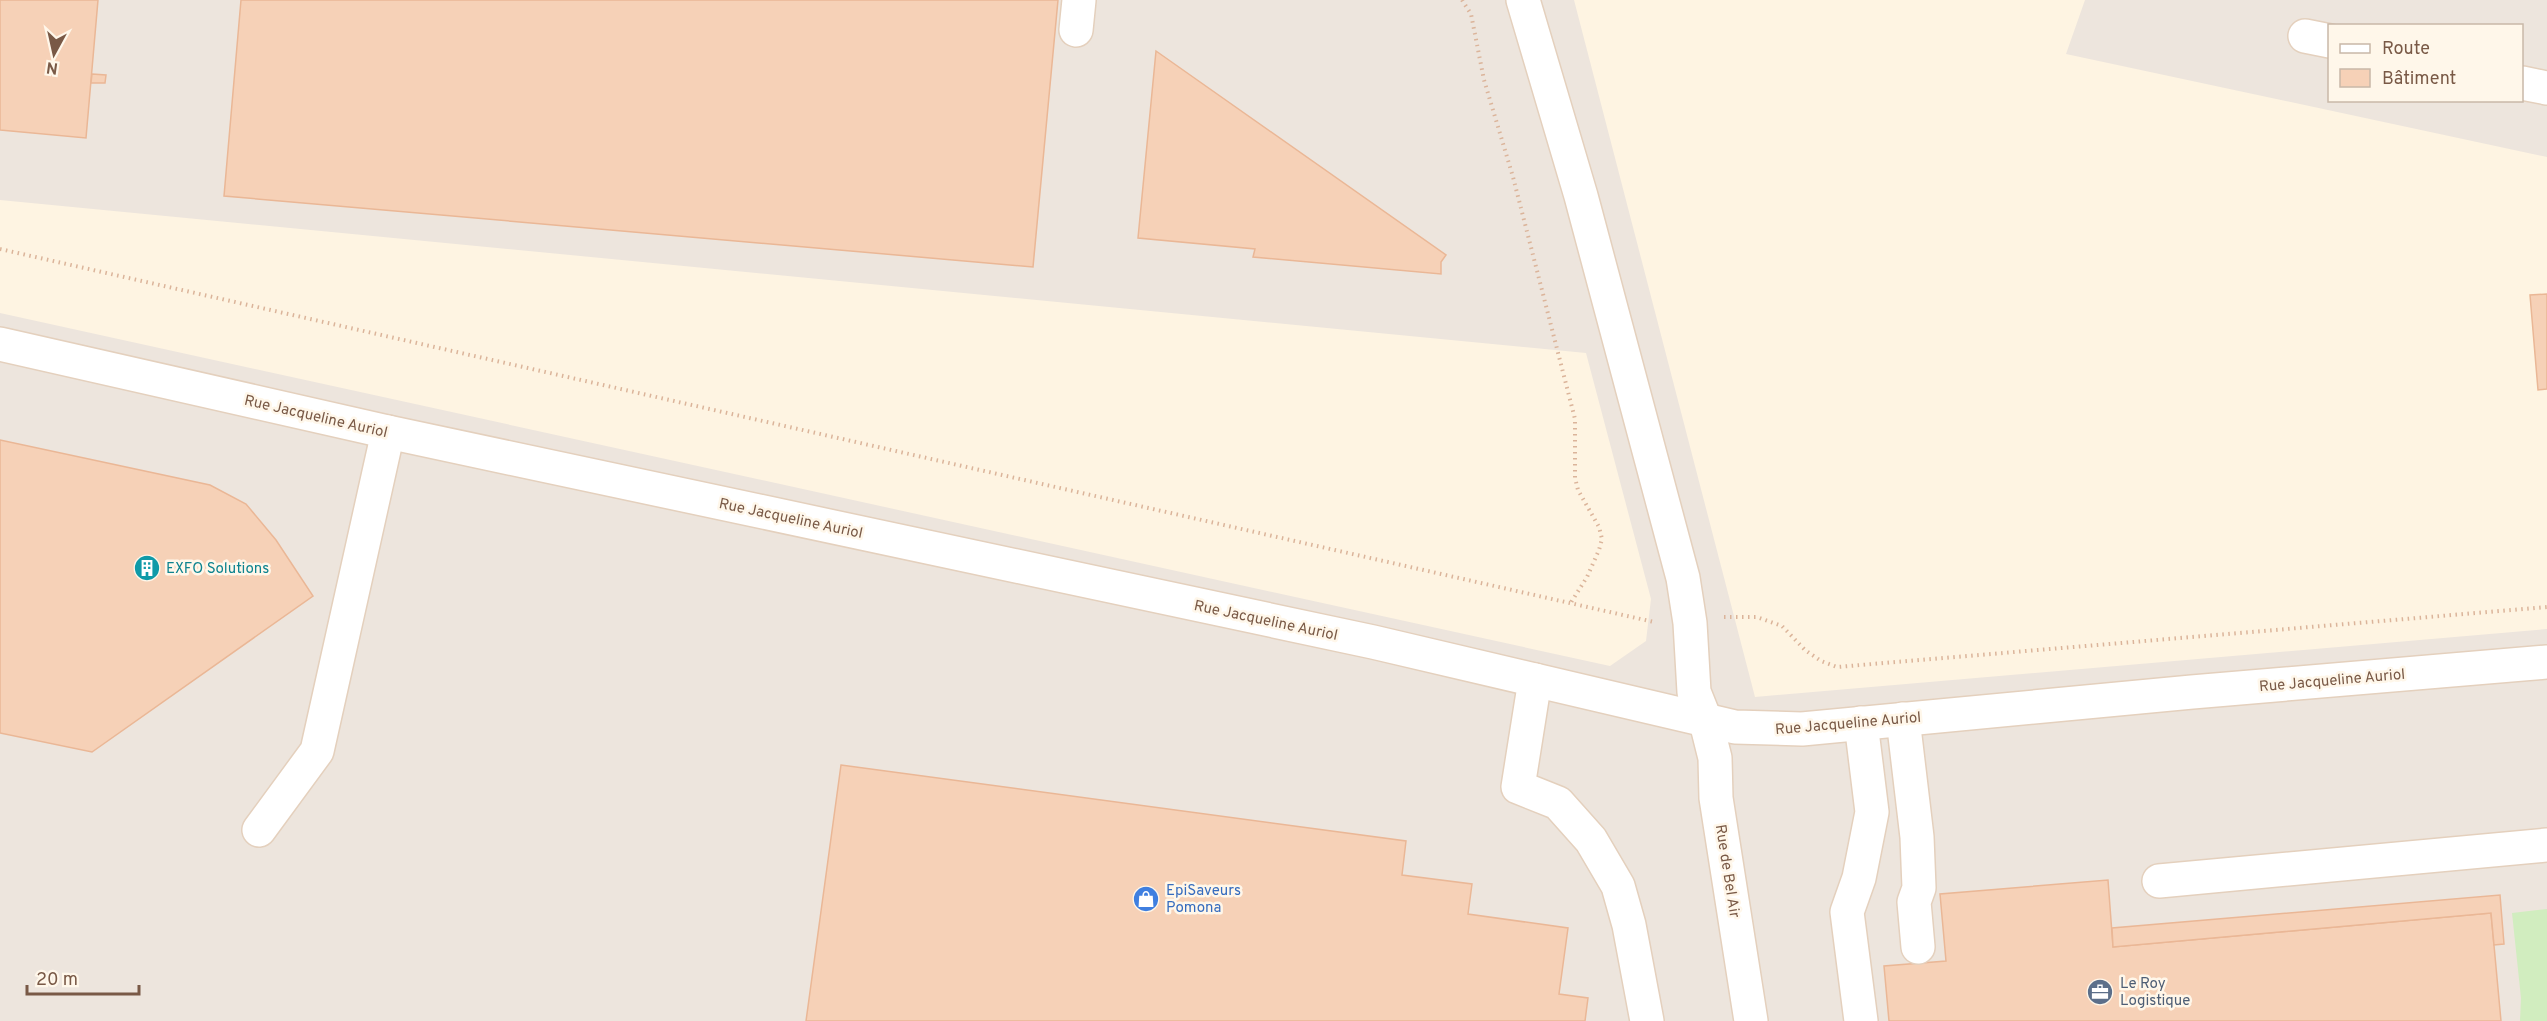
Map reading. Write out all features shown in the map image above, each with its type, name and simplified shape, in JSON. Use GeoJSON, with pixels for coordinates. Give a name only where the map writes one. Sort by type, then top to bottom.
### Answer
{"type":"FeatureCollection","features":[{"type":"Feature","properties":{"kind":"street","name":"Rue de Bel Air"},"geometry":{"type":"LineString","coordinates":[[1523,0],[1581,196],[1683,578],[1694,692],[1706,722],[1715,758],[1716,798],[1751,1021]]}},
{"type":"Feature","properties":{"kind":"street"},"geometry":{"type":"LineString","coordinates":[[2523,83],[2547,88]]}},
{"type":"Feature","properties":{"kind":"street","name":"Rue Jacqueline Auriol"},"geometry":{"type":"LineString","coordinates":[[0,344],[388,432],[1281,623],[1535,680],[1706,722],[1764,729],[1861,723],[2547,662]]}},
{"type":"Feature","properties":{"kind":"street"},"geometry":{"type":"LineString","coordinates":[[259,830],[317,751],[388,432]]}},
{"type":"Feature","properties":{"kind":"street"},"geometry":{"type":"LineString","coordinates":[[1535,680],[1518,787],[1558,802],[1591,840],[1618,886],[1629,925],[1647,1021]]}},
{"type":"Feature","properties":{"kind":"street"},"geometry":{"type":"LineString","coordinates":[[1903,719],[1917,837],[1919,888],[1914,902],[1918,947]]}},
{"type":"Feature","properties":{"kind":"street"},"geometry":{"type":"LineString","coordinates":[[1861,723],[1872,812],[1859,878],[1847,912],[1861,1021]]}},
{"type":"Feature","properties":{"kind":"street"},"geometry":{"type":"LineString","coordinates":[[2158,880],[2547,844]]}},
{"type":"Feature","properties":{"kind":"path"},"geometry":{"type":"LineString","coordinates":[[1462,0],[1471,14],[1484,80],[1513,177],[1573,412],[1576,435],[1573,467],[1578,490],[1599,527],[1602,539],[1587,577],[1570,604]]}},
{"type":"Feature","properties":{"kind":"path"},"geometry":{"type":"LineString","coordinates":[[0,249],[1666,625],[1721,617],[1757,617],[1782,626],[1805,650],[1837,668],[2547,608]]}},
{"type":"Feature","properties":{"kind":"shaded area"},"geometry":{"type":"Polygon","coordinates":[[[0,0],[1574,0],[1755,697],[2547,629],[2547,1021],[0,1021],[0,313],[1610,666],[1646,641],[1651,599],[1586,353],[0,200],[0,0]]]}},
{"type":"Feature","properties":{"kind":"shaded area"},"geometry":{"type":"Polygon","coordinates":[[[2085,0],[2547,0],[2547,157],[2066,54],[2085,0]]]}},
{"type":"Feature","properties":{"kind":"green space"},"geometry":{"type":"Polygon","coordinates":[[[2547,909],[2547,1021],[2520,1021],[2521,998],[2512,913],[2547,909]]]}},
{"type":"Feature","properties":{"kind":"building"},"geometry":{"type":"Polygon","coordinates":[[[0,0],[98,0],[86,138],[0,130],[0,0]]]}},
{"type":"Feature","properties":{"kind":"building"},"geometry":{"type":"Polygon","coordinates":[[[241,0],[1058,0],[1033,267],[224,196],[241,0]]]}},
{"type":"Feature","properties":{"kind":"building"},"geometry":{"type":"Polygon","coordinates":[[[1156,51],[1446,255],[1441,262],[1441,274],[1253,257],[1255,249],[1138,238],[1156,51]]]}},
{"type":"Feature","properties":{"kind":"building"},"geometry":{"type":"Polygon","coordinates":[[[92,74],[106,75],[105,83],[91,83],[92,74]]]}},
{"type":"Feature","properties":{"kind":"building"},"geometry":{"type":"Polygon","coordinates":[[[2547,294],[2547,389],[2538,390],[2530,295],[2547,294]]]}},
{"type":"Feature","properties":{"kind":"building","name":"EXFO Solutions"},"geometry":{"type":"Polygon","coordinates":[[[0,440],[210,485],[246,504],[276,540],[313,596],[92,752],[0,733],[0,440]]]}},
{"type":"Feature","properties":{"kind":"building","name":"EpiSaveurs Pomona"},"geometry":{"type":"Polygon","coordinates":[[[841,765],[1406,841],[1402,875],[1472,884],[1468,914],[1568,928],[1559,994],[1588,998],[1585,1021],[806,1021],[841,765]]]}},
{"type":"Feature","properties":{"kind":"building"},"geometry":{"type":"Polygon","coordinates":[[[2108,880],[2113,947],[2491,913],[2501,1021],[1889,1021],[1884,966],[1946,961],[1940,894],[2108,880]]]}},
{"type":"Feature","properties":{"kind":"building"},"geometry":{"type":"Polygon","coordinates":[[[2500,895],[2504,944],[2494,945],[2491,913],[2113,947],[2112,928],[2500,895]]]}},
{"type":"Feature","properties":{"kind":"place","name":"EXFO Solutions"},"geometry":{"type":"Point","coordinates":[147,568]}},
{"type":"Feature","properties":{"kind":"place","name":"EpiSaveurs Pomona"},"geometry":{"type":"Point","coordinates":[1146,899]}},
{"type":"Feature","properties":{"kind":"place","name":"Le Roy Logistique"},"geometry":{"type":"Point","coordinates":[2100,992]}}]}
